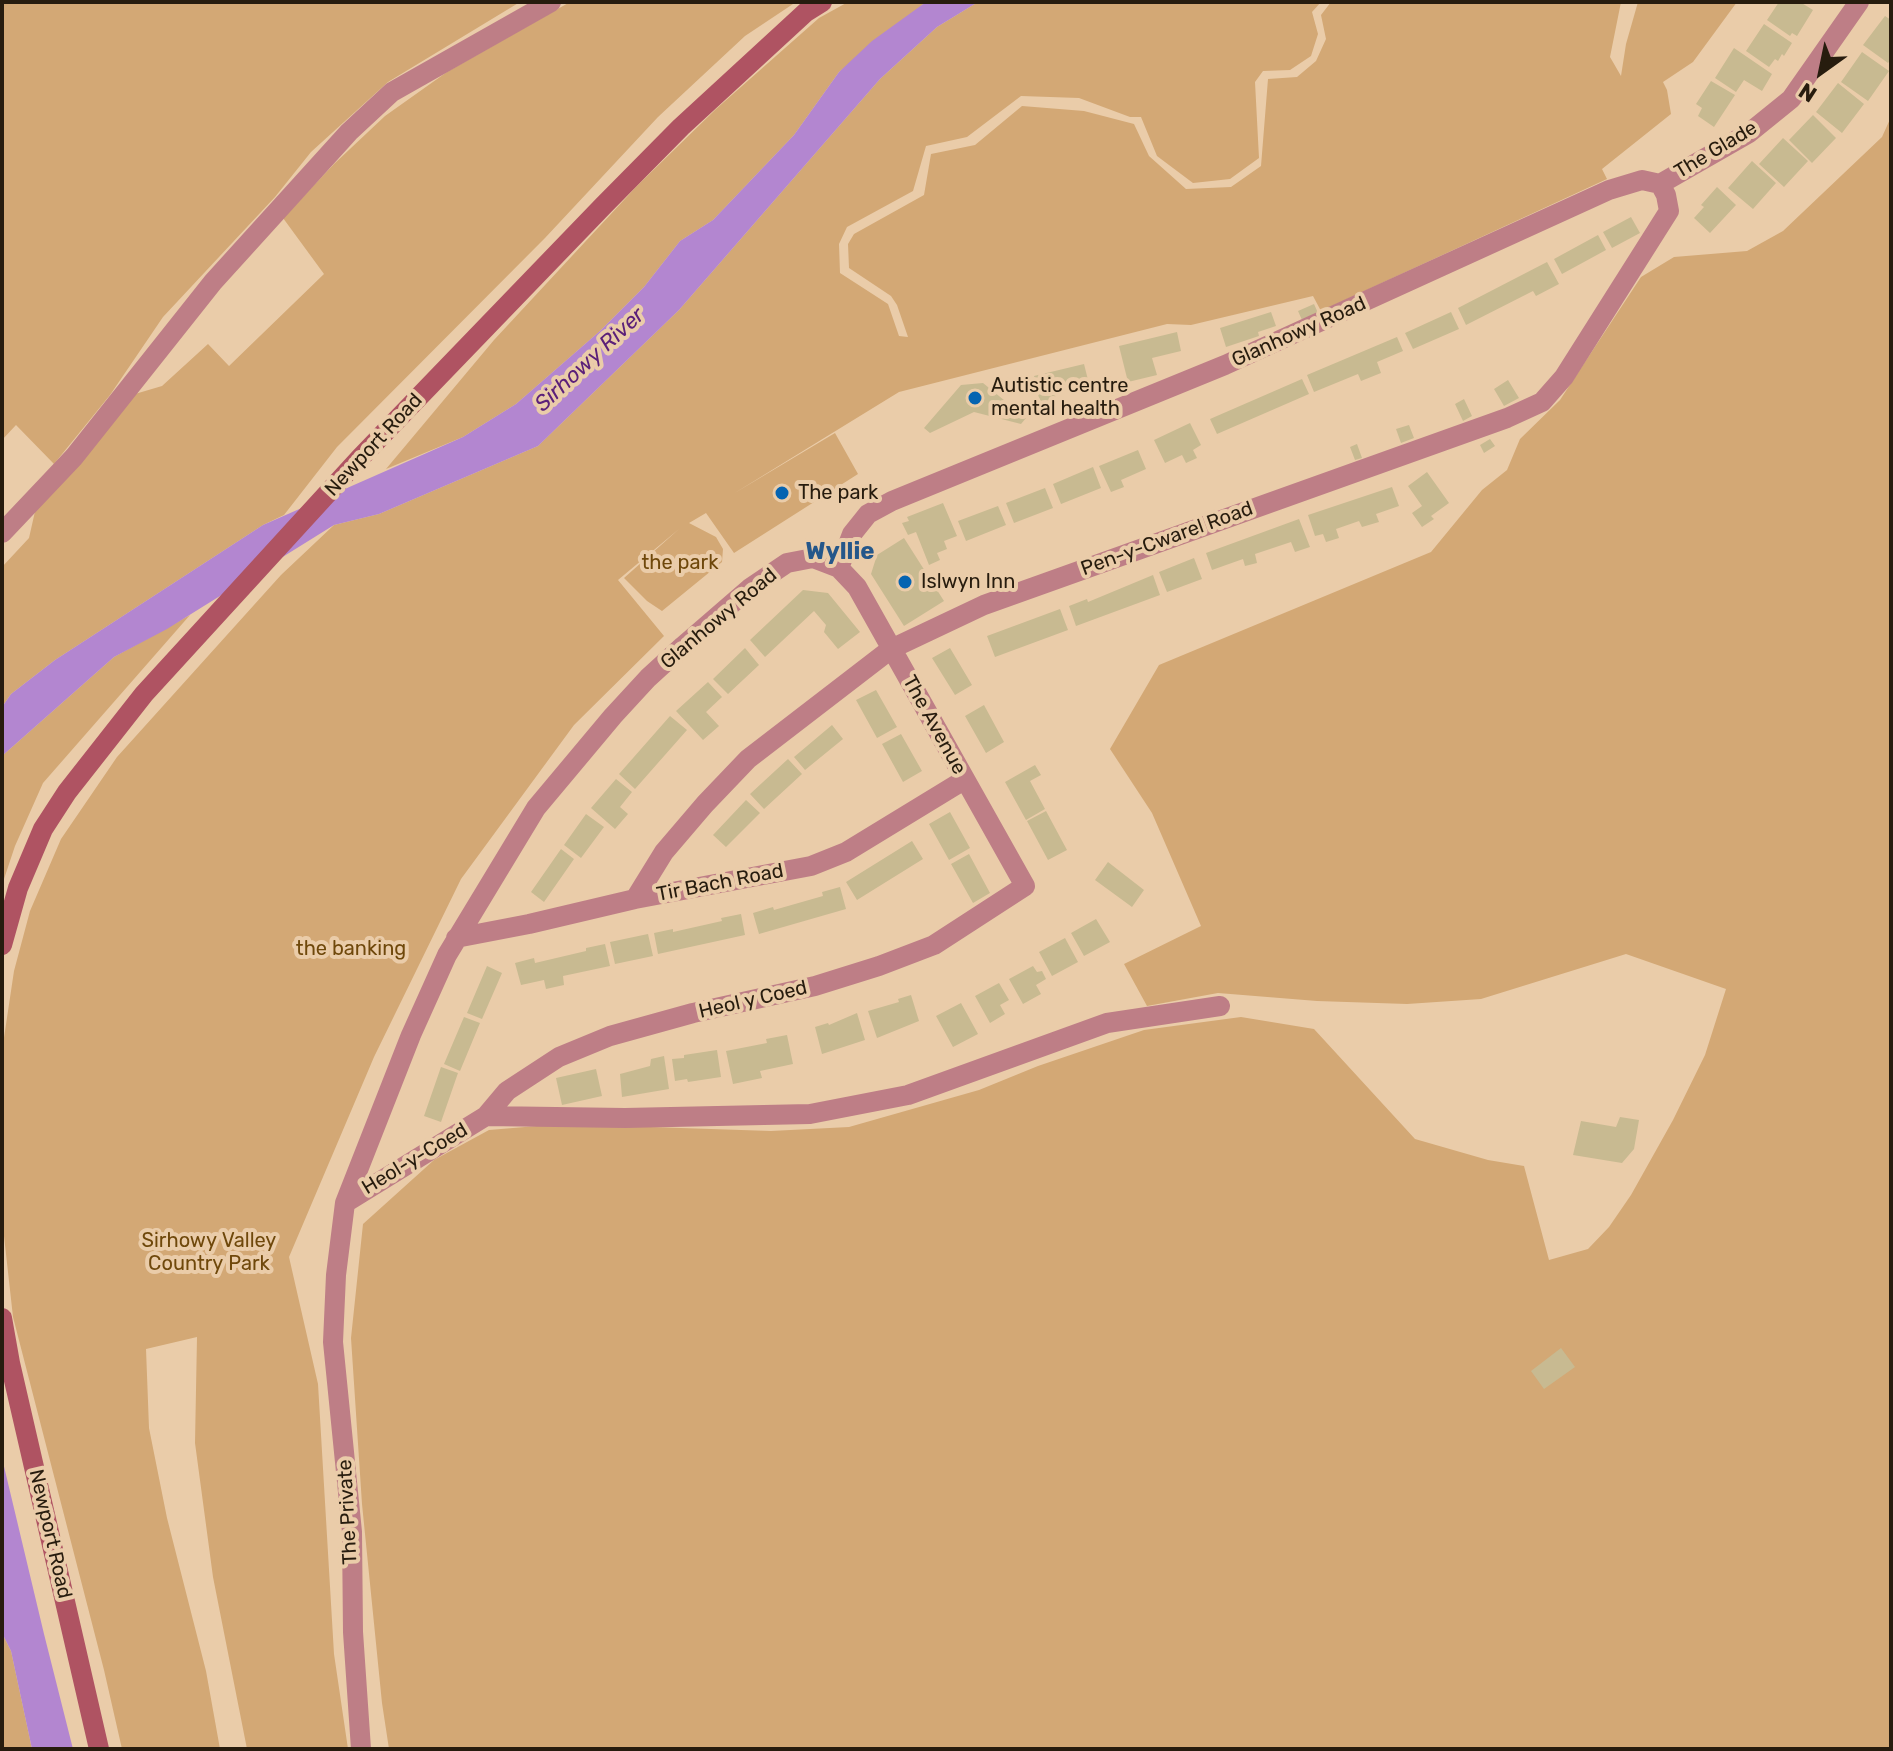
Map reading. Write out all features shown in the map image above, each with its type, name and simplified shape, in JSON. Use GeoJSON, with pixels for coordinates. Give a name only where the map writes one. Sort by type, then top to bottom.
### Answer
{"type":"FeatureCollection","features":[{"type":"Feature","properties":{"kind":"main road","name":"Newport Road"},"geometry":{"type":"LineString","coordinates":[[2,945],[18,888],[43,829],[67,792],[135,705],[359,459],[681,127],[806,12],[822,2]]}},
{"type":"Feature","properties":{"kind":"main road","name":"Newport Road"},"geometry":{"type":"LineString","coordinates":[[2,1318],[99,1749]]}},
{"type":"Feature","properties":{"kind":"street"},"geometry":{"type":"LineString","coordinates":[[2,533],[74,457],[213,282],[349,132],[392,92],[551,2]]}},
{"type":"Feature","properties":{"kind":"street","name":"The Glade"},"geometry":{"type":"LineString","coordinates":[[1660,184],[1749,133],[1791,99],[1859,2]]}},
{"type":"Feature","properties":{"kind":"street","name":"Glanhowy Road"},"geometry":{"type":"LineString","coordinates":[[336,1275],[345,1203],[411,1035],[456,938],[536,808],[648,678],[750,588],[787,563],[813,558],[839,568],[852,534],[868,514],[892,501],[1225,365],[1609,190],[1642,180],[1660,184]]}},
{"type":"Feature","properties":{"kind":"street","name":"Pen-y-Cwarel Road"},"geometry":{"type":"LineString","coordinates":[[635,899],[664,852],[748,759],[891,649],[984,605],[1507,418],[1542,402],[1564,377],[1669,211],[1660,184]]}},
{"type":"Feature","properties":{"kind":"street","name":"The Avenue"},"geometry":{"type":"LineString","coordinates":[[839,568],[857,587],[1025,886]]}},
{"type":"Feature","properties":{"kind":"street","name":"Tir Bach Road"},"geometry":{"type":"LineString","coordinates":[[456,938],[635,899],[811,866],[858,845],[964,780]]}},
{"type":"Feature","properties":{"kind":"street","name":"Heol y Coed"},"geometry":{"type":"LineString","coordinates":[[486,1116],[507,1091],[559,1057],[610,1036],[693,1013],[815,986],[879,966],[934,945],[1025,886]]}},
{"type":"Feature","properties":{"kind":"street"},"geometry":{"type":"LineString","coordinates":[[486,1116],[625,1118],[810,1114],[908,1095],[1107,1023],[1220,1006]]}},
{"type":"Feature","properties":{"kind":"street","name":"Heol-y-Coed"},"geometry":{"type":"LineString","coordinates":[[345,1203],[486,1116]]}},
{"type":"Feature","properties":{"kind":"street","name":"The Private"},"geometry":{"type":"LineString","coordinates":[[336,1275],[333,1342],[352,1532],[353,1632],[361,1749]]}},
{"type":"Feature","properties":{"kind":"green space"},"geometry":{"type":"Polygon","coordinates":[[[2,2],[520,2],[388,82],[311,152],[275,197],[163,317],[110,395],[54,464],[16,425],[2,440],[2,2]]]}},
{"type":"Feature","properties":{"kind":"green space"},"geometry":{"type":"Polygon","coordinates":[[[570,2],[796,2],[745,36],[658,117],[545,238],[337,447],[284,515],[263,525],[55,660],[11,694],[2,707],[2,567],[29,538],[36,507],[135,394],[162,386],[208,344],[229,366],[324,274],[283,218],[334,164],[385,116],[447,72],[570,2]]]}},
{"type":"Feature","properties":{"kind":"green space"},"geometry":{"type":"Polygon","coordinates":[[[848,2],[926,2],[839,72],[794,135],[713,220],[680,241],[644,287],[600,331],[516,404],[463,437],[386,469],[494,340],[636,187],[716,109],[819,18],[848,2]]]}},
{"type":"Feature","properties":{"kind":"green space"},"geometry":{"type":"Polygon","coordinates":[[[978,2],[1321,2],[1312,12],[1318,34],[1311,56],[1290,70],[1263,71],[1255,82],[1259,158],[1230,179],[1193,183],[1157,156],[1141,117],[1130,117],[1079,98],[1021,96],[967,137],[926,146],[913,191],[847,227],[839,244],[840,273],[888,304],[899,336],[908,337],[897,305],[891,296],[849,268],[848,244],[854,234],[924,195],[931,154],[975,145],[1022,106],[1084,111],[1134,124],[1149,156],[1186,189],[1231,187],[1261,166],[1268,79],[1297,77],[1316,61],[1326,39],[1321,15],[1331,2],[1621,2],[1610,57],[1621,76],[1638,2],[1737,2],[1693,62],[1663,82],[1671,114],[1602,169],[1607,179],[1321,311],[1313,296],[1191,325],[1167,324],[899,392],[733,494],[835,433],[858,474],[734,553],[706,513],[689,523],[716,537],[723,549],[722,562],[662,611],[624,578],[679,529],[618,580],[664,636],[574,725],[461,879],[374,1057],[289,1257],[318,1384],[334,1654],[348,1749],[247,1749],[213,1577],[195,1443],[197,1337],[146,1349],[149,1428],[167,1518],[206,1671],[220,1749],[122,1749],[13,1317],[4,1236],[2,1051],[14,971],[30,911],[61,839],[117,757],[281,575],[334,525],[379,514],[538,446],[679,310],[880,79],[937,27],[978,2]]]}},
{"type":"Feature","properties":{"kind":"green space"},"geometry":{"type":"Polygon","coordinates":[[[1891,117],[1891,1749],[389,1749],[362,1504],[351,1338],[363,1224],[434,1160],[489,1130],[561,1124],[771,1131],[849,1127],[979,1090],[1144,1030],[1241,1017],[1314,1029],[1415,1139],[1488,1160],[1524,1166],[1549,1260],[1588,1249],[1609,1227],[1631,1195],[1673,1120],[1705,1055],[1726,989],[1626,954],[1481,999],[1407,1004],[1218,993],[1147,1006],[1124,964],[1201,926],[1152,813],[1110,749],[1159,665],[1431,552],[1482,490],[1507,470],[1520,439],[1560,400],[1641,277],[1674,257],[1747,251],[1783,231],[1882,137],[1891,117]]]}},
{"type":"Feature","properties":{"kind":"green space"},"geometry":{"type":"Polygon","coordinates":[[[190,615],[43,783],[15,846],[2,885],[2,756],[114,657],[190,615]]]}},
{"type":"Feature","properties":{"kind":"green space"},"geometry":{"type":"Polygon","coordinates":[[[2,1633],[11,1651],[32,1749],[2,1749],[2,1633]]]}},
{"type":"Feature","properties":{"kind":"water","name":"Sirhowy River"},"geometry":{"type":"Polygon","coordinates":[[[926,2],[978,2],[937,27],[880,79],[679,310],[538,446],[379,514],[334,525],[167,629],[114,657],[2,756],[2,707],[11,694],[55,660],[263,525],[463,437],[516,404],[600,331],[644,287],[680,241],[713,220],[794,135],[839,72],[872,41],[926,2]]]}},
{"type":"Feature","properties":{"kind":"water"},"geometry":{"type":"Polygon","coordinates":[[[2,1458],[73,1749],[32,1749],[11,1651],[2,1633],[2,1458]]]}},
{"type":"Feature","properties":{"kind":"building"},"geometry":{"type":"Polygon","coordinates":[[[1779,2],[1800,2],[1813,10],[1797,36],[1792,33],[1790,36],[1767,20],[1779,2]]]}},
{"type":"Feature","properties":{"kind":"building"},"geometry":{"type":"Polygon","coordinates":[[[1885,16],[1891,20],[1891,59],[1888,63],[1863,45],[1885,16]]]}},
{"type":"Feature","properties":{"kind":"building"},"geometry":{"type":"Polygon","coordinates":[[[1764,24],[1792,43],[1784,56],[1782,54],[1778,61],[1775,59],[1769,67],[1746,51],[1764,24]]]}},
{"type":"Feature","properties":{"kind":"building"},"geometry":{"type":"Polygon","coordinates":[[[1734,48],[1772,74],[1762,91],[1744,80],[1736,92],[1715,78],[1734,48]]]}},
{"type":"Feature","properties":{"kind":"building"},"geometry":{"type":"Polygon","coordinates":[[[1862,52],[1889,71],[1868,101],[1841,82],[1862,52]]]}},
{"type":"Feature","properties":{"kind":"building"},"geometry":{"type":"Polygon","coordinates":[[[1711,81],[1735,95],[1714,127],[1698,116],[1702,108],[1696,104],[1711,81]]]}},
{"type":"Feature","properties":{"kind":"building"},"geometry":{"type":"Polygon","coordinates":[[[1838,83],[1864,104],[1842,133],[1816,112],[1838,83]]]}},
{"type":"Feature","properties":{"kind":"building"},"geometry":{"type":"Polygon","coordinates":[[[1813,115],[1836,138],[1812,163],[1789,140],[1813,115]]]}},
{"type":"Feature","properties":{"kind":"building"},"geometry":{"type":"Polygon","coordinates":[[[1783,138],[1808,161],[1784,187],[1759,164],[1783,138]]]}},
{"type":"Feature","properties":{"kind":"building"},"geometry":{"type":"Polygon","coordinates":[[[1752,161],[1776,183],[1753,209],[1728,188],[1752,161]]]}},
{"type":"Feature","properties":{"kind":"building"},"geometry":{"type":"Polygon","coordinates":[[[1717,187],[1736,205],[1710,233],[1694,218],[1717,187]]]}},
{"type":"Feature","properties":{"kind":"building"},"geometry":{"type":"Polygon","coordinates":[[[1631,217],[1640,233],[1612,248],[1603,232],[1631,217]]]}},
{"type":"Feature","properties":{"kind":"building"},"geometry":{"type":"Polygon","coordinates":[[[1598,235],[1606,250],[1562,274],[1554,259],[1598,235]]]}},
{"type":"Feature","properties":{"kind":"building"},"geometry":{"type":"Polygon","coordinates":[[[1547,262],[1559,284],[1536,296],[1533,291],[1466,325],[1458,308],[1547,262]]]}},
{"type":"Feature","properties":{"kind":"building"},"geometry":{"type":"Polygon","coordinates":[[[1314,304],[1318,313],[1302,320],[1298,311],[1314,304]]]}},
{"type":"Feature","properties":{"kind":"building"},"geometry":{"type":"Polygon","coordinates":[[[1271,312],[1276,326],[1258,332],[1259,336],[1226,347],[1220,328],[1271,312]]]}},
{"type":"Feature","properties":{"kind":"building"},"geometry":{"type":"Polygon","coordinates":[[[1451,312],[1459,329],[1413,349],[1405,333],[1451,312]]]}},
{"type":"Feature","properties":{"kind":"building"},"geometry":{"type":"Polygon","coordinates":[[[1177,332],[1181,351],[1152,358],[1157,375],[1128,382],[1119,346],[1177,332]]]}},
{"type":"Feature","properties":{"kind":"building"},"geometry":{"type":"Polygon","coordinates":[[[1397,337],[1403,351],[1377,362],[1381,373],[1361,381],[1358,374],[1314,392],[1307,375],[1397,337]]]}},
{"type":"Feature","properties":{"kind":"building"},"geometry":{"type":"Polygon","coordinates":[[[1084,364],[1089,384],[1054,392],[1056,399],[1040,403],[1034,376],[1084,364]]]}},
{"type":"Feature","properties":{"kind":"building"},"geometry":{"type":"Polygon","coordinates":[[[1302,379],[1309,394],[1217,434],[1210,419],[1302,379]]]}},
{"type":"Feature","properties":{"kind":"building"},"geometry":{"type":"Polygon","coordinates":[[[1508,380],[1519,398],[1504,406],[1494,389],[1508,380]]]}},
{"type":"Feature","properties":{"kind":"building","name":"Autistic centre mental health"},"geometry":{"type":"Polygon","coordinates":[[[983,383],[1026,418],[1021,424],[974,412],[930,433],[924,428],[961,385],[983,383]]]}},
{"type":"Feature","properties":{"kind":"building"},"geometry":{"type":"Polygon","coordinates":[[[1464,399],[1472,416],[1463,421],[1455,404],[1464,399]]]}},
{"type":"Feature","properties":{"kind":"building"},"geometry":{"type":"Polygon","coordinates":[[[1190,423],[1201,445],[1193,450],[1197,458],[1186,463],[1182,455],[1165,463],[1154,440],[1190,423]]]}},
{"type":"Feature","properties":{"kind":"building"},"geometry":{"type":"Polygon","coordinates":[[[1409,425],[1414,438],[1401,443],[1396,429],[1409,425]]]}},
{"type":"Feature","properties":{"kind":"building"},"geometry":{"type":"Polygon","coordinates":[[[1490,439],[1495,446],[1484,453],[1480,445],[1490,439]]]}},
{"type":"Feature","properties":{"kind":"building"},"geometry":{"type":"Polygon","coordinates":[[[1357,444],[1362,458],[1355,460],[1350,447],[1357,444]]]}},
{"type":"Feature","properties":{"kind":"building"},"geometry":{"type":"Polygon","coordinates":[[[1138,450],[1146,469],[1121,480],[1124,487],[1111,492],[1099,466],[1138,450]]]}},
{"type":"Feature","properties":{"kind":"building"},"geometry":{"type":"Polygon","coordinates":[[[1093,467],[1101,488],[1061,504],[1053,484],[1093,467]]]}},
{"type":"Feature","properties":{"kind":"building"},"geometry":{"type":"Polygon","coordinates":[[[1427,472],[1449,503],[1422,527],[1412,513],[1422,506],[1408,486],[1427,472]]]}},
{"type":"Feature","properties":{"kind":"building"},"geometry":{"type":"Polygon","coordinates":[[[1392,487],[1399,506],[1376,514],[1379,522],[1362,527],[1359,521],[1336,529],[1339,538],[1326,542],[1323,534],[1315,536],[1308,515],[1392,487]]]}},
{"type":"Feature","properties":{"kind":"building"},"geometry":{"type":"Polygon","coordinates":[[[1045,488],[1053,508],[1014,523],[1006,503],[1045,488]]]}},
{"type":"Feature","properties":{"kind":"building"},"geometry":{"type":"Polygon","coordinates":[[[943,503],[957,536],[944,541],[947,549],[937,553],[940,560],[929,565],[916,532],[908,535],[902,523],[909,521],[907,517],[943,503]]]}},
{"type":"Feature","properties":{"kind":"building"},"geometry":{"type":"Polygon","coordinates":[[[998,506],[1006,525],[966,541],[958,521],[998,506]]]}},
{"type":"Feature","properties":{"kind":"building"},"geometry":{"type":"Polygon","coordinates":[[[1299,519],[1310,547],[1295,552],[1291,542],[1255,554],[1257,563],[1245,566],[1243,559],[1212,570],[1206,553],[1299,519]]]}},
{"type":"Feature","properties":{"kind":"building"},"geometry":{"type":"Polygon","coordinates":[[[904,538],[944,601],[904,626],[871,574],[877,555],[904,538]]]}},
{"type":"Feature","properties":{"kind":"building"},"geometry":{"type":"Polygon","coordinates":[[[1194,558],[1202,579],[1167,592],[1159,572],[1194,558]]]}},
{"type":"Feature","properties":{"kind":"building"},"geometry":{"type":"Polygon","coordinates":[[[1153,575],[1160,595],[1076,626],[1069,606],[1087,599],[1088,602],[1153,575]]]}},
{"type":"Feature","properties":{"kind":"building"},"geometry":{"type":"Polygon","coordinates":[[[803,590],[828,593],[860,632],[838,649],[824,632],[826,625],[814,611],[765,657],[750,640],[803,590]]]}},
{"type":"Feature","properties":{"kind":"building"},"geometry":{"type":"Polygon","coordinates":[[[1060,609],[1068,630],[995,657],[987,636],[1060,609]]]}},
{"type":"Feature","properties":{"kind":"building"},"geometry":{"type":"Polygon","coordinates":[[[745,648],[759,665],[728,694],[713,679],[745,648]]]}},
{"type":"Feature","properties":{"kind":"building"},"geometry":{"type":"Polygon","coordinates":[[[950,648],[972,685],[955,695],[932,658],[950,648]]]}},
{"type":"Feature","properties":{"kind":"building"},"geometry":{"type":"Polygon","coordinates":[[[708,682],[722,697],[706,712],[719,726],[703,740],[676,711],[708,682]]]}},
{"type":"Feature","properties":{"kind":"building"},"geometry":{"type":"Polygon","coordinates":[[[876,690],[897,727],[877,738],[856,700],[876,690]]]}},
{"type":"Feature","properties":{"kind":"building"},"geometry":{"type":"Polygon","coordinates":[[[984,705],[1004,742],[986,753],[965,716],[984,705]]]}},
{"type":"Feature","properties":{"kind":"building"},"geometry":{"type":"Polygon","coordinates":[[[670,716],[687,730],[635,789],[619,774],[670,716]]]}},
{"type":"Feature","properties":{"kind":"building"},"geometry":{"type":"Polygon","coordinates":[[[832,725],[843,739],[805,770],[794,757],[832,725]]]}},
{"type":"Feature","properties":{"kind":"building"},"geometry":{"type":"Polygon","coordinates":[[[901,734],[922,771],[903,782],[882,744],[901,734]]]}},
{"type":"Feature","properties":{"kind":"building"},"geometry":{"type":"Polygon","coordinates":[[[788,759],[802,774],[764,809],[750,794],[788,759]]]}},
{"type":"Feature","properties":{"kind":"building"},"geometry":{"type":"Polygon","coordinates":[[[1035,765],[1041,775],[1030,781],[1045,809],[1026,820],[1005,782],[1035,765]]]}},
{"type":"Feature","properties":{"kind":"building"},"geometry":{"type":"Polygon","coordinates":[[[616,779],[632,792],[620,807],[628,814],[615,829],[591,808],[616,779]]]}},
{"type":"Feature","properties":{"kind":"building"},"geometry":{"type":"Polygon","coordinates":[[[746,800],[760,813],[726,847],[713,835],[746,800]]]}},
{"type":"Feature","properties":{"kind":"building"},"geometry":{"type":"Polygon","coordinates":[[[1046,811],[1067,850],[1048,860],[1027,821],[1046,811]]]}},
{"type":"Feature","properties":{"kind":"building"},"geometry":{"type":"Polygon","coordinates":[[[950,812],[970,848],[949,860],[929,824],[950,812]]]}},
{"type":"Feature","properties":{"kind":"building"},"geometry":{"type":"Polygon","coordinates":[[[586,814],[604,827],[581,858],[564,845],[586,814]]]}},
{"type":"Feature","properties":{"kind":"building"},"geometry":{"type":"Polygon","coordinates":[[[912,841],[923,859],[857,900],[846,882],[912,841]]]}},
{"type":"Feature","properties":{"kind":"building"},"geometry":{"type":"Polygon","coordinates":[[[561,849],[574,859],[544,902],[531,892],[561,849]]]}},
{"type":"Feature","properties":{"kind":"building"},"geometry":{"type":"Polygon","coordinates":[[[969,854],[990,893],[973,903],[951,864],[969,854]]]}},
{"type":"Feature","properties":{"kind":"building"},"geometry":{"type":"Polygon","coordinates":[[[1108,862],[1144,890],[1132,907],[1095,880],[1108,862]]]}},
{"type":"Feature","properties":{"kind":"building"},"geometry":{"type":"Polygon","coordinates":[[[840,887],[846,909],[759,934],[753,913],[823,896],[822,892],[840,887]]]}},
{"type":"Feature","properties":{"kind":"building"},"geometry":{"type":"Polygon","coordinates":[[[741,914],[745,935],[658,954],[654,933],[673,929],[673,932],[741,914]]]}},
{"type":"Feature","properties":{"kind":"building"},"geometry":{"type":"Polygon","coordinates":[[[1096,919],[1110,942],[1084,956],[1071,933],[1096,919]]]}},
{"type":"Feature","properties":{"kind":"building"},"geometry":{"type":"Polygon","coordinates":[[[648,934],[653,956],[615,964],[610,942],[648,934]]]}},
{"type":"Feature","properties":{"kind":"building"},"geometry":{"type":"Polygon","coordinates":[[[1065,938],[1078,962],[1052,976],[1039,952],[1065,938]]]}},
{"type":"Feature","properties":{"kind":"building"},"geometry":{"type":"Polygon","coordinates":[[[605,944],[610,966],[563,976],[564,985],[546,989],[544,980],[521,985],[515,963],[534,958],[535,963],[605,944]]]}},
{"type":"Feature","properties":{"kind":"building"},"geometry":{"type":"Polygon","coordinates":[[[487,966],[502,973],[482,1019],[467,1013],[487,966]]]}},
{"type":"Feature","properties":{"kind":"building"},"geometry":{"type":"Polygon","coordinates":[[[1033,966],[1037,972],[1042,971],[1046,979],[1036,985],[1041,994],[1023,1004],[1009,979],[1033,966]]]}},
{"type":"Feature","properties":{"kind":"building"},"geometry":{"type":"Polygon","coordinates":[[[999,983],[1009,1000],[1000,1005],[1005,1014],[990,1023],[975,996],[999,983]]]}},
{"type":"Feature","properties":{"kind":"building"},"geometry":{"type":"Polygon","coordinates":[[[911,995],[919,1021],[877,1038],[868,1011],[911,995]]]}},
{"type":"Feature","properties":{"kind":"building"},"geometry":{"type":"Polygon","coordinates":[[[961,1003],[978,1034],[953,1047],[936,1016],[961,1003]]]}},
{"type":"Feature","properties":{"kind":"building"},"geometry":{"type":"Polygon","coordinates":[[[857,1013],[865,1040],[822,1054],[815,1027],[829,1025],[857,1013]]]}},
{"type":"Feature","properties":{"kind":"building"},"geometry":{"type":"Polygon","coordinates":[[[464,1017],[480,1023],[460,1071],[444,1064],[464,1017]]]}},
{"type":"Feature","properties":{"kind":"building"},"geometry":{"type":"Polygon","coordinates":[[[787,1035],[793,1064],[760,1071],[762,1078],[733,1084],[726,1051],[767,1043],[766,1039],[787,1035]]]}},
{"type":"Feature","properties":{"kind":"building"},"geometry":{"type":"Polygon","coordinates":[[[717,1050],[721,1077],[675,1081],[672,1059],[717,1050]]]}},
{"type":"Feature","properties":{"kind":"building"},"geometry":{"type":"Polygon","coordinates":[[[664,1056],[669,1089],[622,1097],[620,1074],[650,1066],[651,1059],[664,1056]]]}},
{"type":"Feature","properties":{"kind":"building"},"geometry":{"type":"Polygon","coordinates":[[[441,1067],[458,1073],[441,1122],[424,1116],[441,1067]]]}},
{"type":"Feature","properties":{"kind":"building"},"geometry":{"type":"Polygon","coordinates":[[[596,1069],[602,1096],[562,1105],[556,1078],[596,1069]]]}},
{"type":"Feature","properties":{"kind":"building"},"geometry":{"type":"Polygon","coordinates":[[[1620,1117],[1639,1120],[1634,1149],[1622,1163],[1573,1155],[1581,1121],[1616,1127],[1620,1117]]]}},
{"type":"Feature","properties":{"kind":"building"},"geometry":{"type":"Polygon","coordinates":[[[1561,1348],[1575,1367],[1544,1389],[1531,1371],[1561,1348]]]}},
{"type":"Feature","properties":{"kind":"place","name":"Autistic centre mental health"},"geometry":{"type":"Point","coordinates":[975,398]}},
{"type":"Feature","properties":{"kind":"place","name":"The park"},"geometry":{"type":"Point","coordinates":[782,493]}},
{"type":"Feature","properties":{"kind":"place","name":"Islwyn Inn"},"geometry":{"type":"Point","coordinates":[905,582]}},
{"type":"Feature","properties":{"kind":"district","name":"Wyllie"},"geometry":{"type":"Point","coordinates":[840,552]}},
{"type":"Feature","properties":{"kind":"park label","name":"the park"},"geometry":{"type":"Point","coordinates":[680,563]}},
{"type":"Feature","properties":{"kind":"park label","name":"the banking"},"geometry":{"type":"Point","coordinates":[351,949]}},
{"type":"Feature","properties":{"kind":"park label","name":"Sirhowy Valley Country Park"},"geometry":{"type":"Point","coordinates":[209,1252]}}]}
